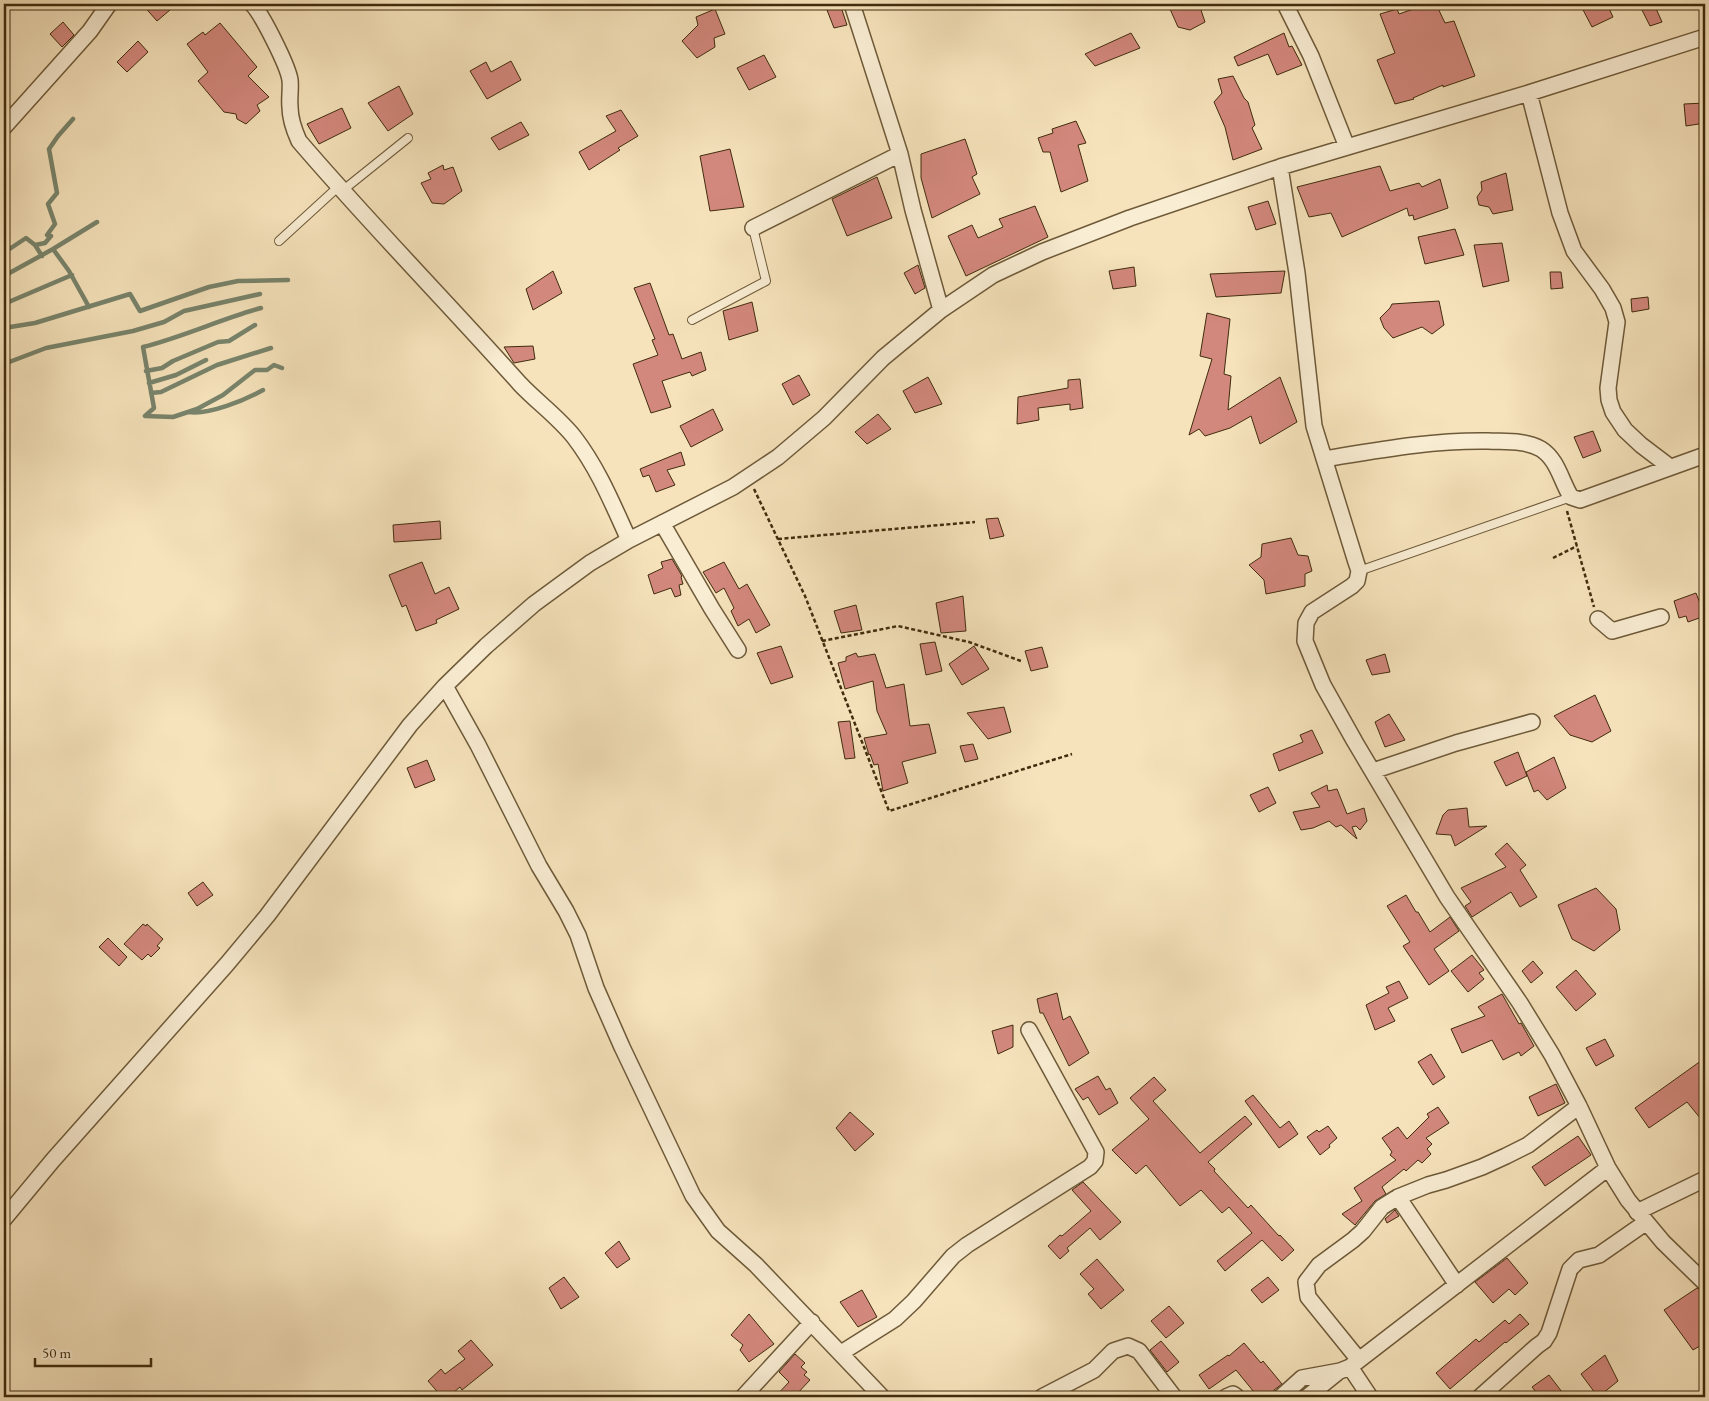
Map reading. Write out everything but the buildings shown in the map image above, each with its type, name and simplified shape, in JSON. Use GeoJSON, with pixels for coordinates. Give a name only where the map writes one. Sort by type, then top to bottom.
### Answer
{"type":"FeatureCollection","features":[{"type":"Feature","properties":{"kind":"street"},"geometry":{"type":"LineString","coordinates":[[4,127],[90,31],[109,4]]}},
{"type":"Feature","properties":{"kind":"street"},"geometry":{"type":"LineString","coordinates":[[252,4],[258,10],[290,79],[290,109],[298,141],[391,245],[490,349],[522,386],[557,418],[573,436],[604,487],[629,540]]}},
{"type":"Feature","properties":{"kind":"street"},"geometry":{"type":"LineString","coordinates":[[852,4],[900,154],[913,210],[941,310]]}},
{"type":"Feature","properties":{"kind":"street"},"geometry":{"type":"LineString","coordinates":[[1286,4],[1311,56],[1347,146]]}},
{"type":"Feature","properties":{"kind":"street"},"geometry":{"type":"LineString","coordinates":[[4,1218],[267,916],[410,725],[444,686],[534,604],[590,563],[629,540],[733,487],[778,457],[824,418],[882,358],[941,310],[993,275],[1042,252],[1130,218],[1280,167],[1529,93],[1705,37]]}},
{"type":"Feature","properties":{"kind":"street"},"geometry":{"type":"LineString","coordinates":[[1529,93],[1560,213],[1574,251],[1602,289],[1613,308],[1617,322],[1608,388],[1613,412],[1625,430],[1670,467]]}},
{"type":"Feature","properties":{"kind":"street"},"geometry":{"type":"LineString","coordinates":[[753,228],[900,154]]}},
{"type":"Feature","properties":{"kind":"street"},"geometry":{"type":"LineString","coordinates":[[1280,167],[1297,272],[1314,426],[1359,571],[1357,581],[1352,586],[1312,612],[1306,624],[1305,641],[1323,685],[1447,897],[1520,1002],[1552,1055],[1579,1106],[1608,1168],[1641,1217],[1663,1242],[1705,1283]]}},
{"type":"Feature","properties":{"kind":"street"},"geometry":{"type":"LineString","coordinates":[[1324,459],[1401,446],[1456,441],[1508,442],[1530,445],[1552,458],[1567,498],[1580,500],[1705,454]]}},
{"type":"Feature","properties":{"kind":"street"},"geometry":{"type":"LineString","coordinates":[[662,523],[738,650]]}},
{"type":"Feature","properties":{"kind":"street"},"geometry":{"type":"LineString","coordinates":[[1598,619],[1612,631],[1661,617]]}},
{"type":"Feature","properties":{"kind":"street"},"geometry":{"type":"LineString","coordinates":[[444,686],[478,745],[539,866],[578,935],[596,988],[650,1108],[693,1196],[718,1231],[756,1265],[882,1397]]}},
{"type":"Feature","properties":{"kind":"street"},"geometry":{"type":"LineString","coordinates":[[1373,771],[1456,743],[1532,722]]}},
{"type":"Feature","properties":{"kind":"street"},"geometry":{"type":"LineString","coordinates":[[841,1353],[895,1319],[914,1301],[942,1268],[967,1245],[1090,1167],[1095,1161],[1096,1152],[1029,1030]]}},
{"type":"Feature","properties":{"kind":"street"},"geometry":{"type":"LineString","coordinates":[[1370,1397],[1308,1297],[1306,1282],[1319,1265],[1363,1231],[1382,1207],[1398,1197],[1428,1184],[1446,1180],[1473,1170],[1528,1145],[1579,1106]]}},
{"type":"Feature","properties":{"kind":"street"},"geometry":{"type":"LineString","coordinates":[[1307,1397],[1608,1168]]}},
{"type":"Feature","properties":{"kind":"street"},"geometry":{"type":"LineString","coordinates":[[1480,1397],[1544,1341],[1549,1333],[1570,1268],[1579,1260],[1599,1255],[1641,1217],[1705,1179]]}},
{"type":"Feature","properties":{"kind":"street"},"geometry":{"type":"LineString","coordinates":[[1398,1197],[1457,1284]]}},
{"type":"Feature","properties":{"kind":"street"},"geometry":{"type":"LineString","coordinates":[[743,1397],[812,1322]]}},
{"type":"Feature","properties":{"kind":"street"},"geometry":{"type":"LineString","coordinates":[[1042,1397],[1094,1370],[1113,1351],[1128,1346],[1139,1351],[1174,1397]]}},
{"type":"Feature","properties":{"kind":"street"},"geometry":{"type":"LineString","coordinates":[[1281,1397],[1302,1378],[1350,1366]]}},
{"type":"Feature","properties":{"kind":"street"},"geometry":{"type":"LineString","coordinates":[[1226,1397],[1233,1394],[1237,1397]]}},
{"type":"Feature","properties":{"kind":"lane"},"geometry":{"type":"LineString","coordinates":[[279,241],[340,188],[408,138]]}},
{"type":"Feature","properties":{"kind":"lane"},"geometry":{"type":"LineString","coordinates":[[692,320],[766,281],[753,228]]}},
{"type":"Feature","properties":{"kind":"lane"},"geometry":{"type":"LineString","coordinates":[[1359,571],[1567,498]]}},
{"type":"Feature","properties":{"kind":"path"},"geometry":{"type":"LineString","coordinates":[[748,477],[805,596],[889,811],[1072,754]]}},
{"type":"Feature","properties":{"kind":"path"},"geometry":{"type":"LineString","coordinates":[[1567,498],[1577,546],[1598,619]]}},
{"type":"Feature","properties":{"kind":"path"},"geometry":{"type":"LineString","coordinates":[[778,538],[974,522]]}},
{"type":"Feature","properties":{"kind":"path"},"geometry":{"type":"LineString","coordinates":[[1553,558],[1577,546]]}},
{"type":"Feature","properties":{"kind":"path"},"geometry":{"type":"LineString","coordinates":[[822,642],[898,626],[970,642],[1021,661]]}},
{"type":"Feature","properties":{"kind":"waterway"},"geometry":{"type":"LineString","coordinates":[[42,256],[35,245],[45,243],[51,236],[47,235],[55,224],[48,204],[57,193],[49,149],[73,119]]}},
{"type":"Feature","properties":{"kind":"waterway"},"geometry":{"type":"LineString","coordinates":[[4,276],[97,222]]}},
{"type":"Feature","properties":{"kind":"waterway"},"geometry":{"type":"LineString","coordinates":[[8,250],[26,238],[35,245]]}},
{"type":"Feature","properties":{"kind":"waterway"},"geometry":{"type":"LineString","coordinates":[[53,249],[69,271],[89,307]]}},
{"type":"Feature","properties":{"kind":"waterway"},"geometry":{"type":"LineString","coordinates":[[4,304],[72,275]]}},
{"type":"Feature","properties":{"kind":"waterway"},"geometry":{"type":"LineString","coordinates":[[4,328],[35,323],[130,294],[140,311],[209,287],[238,281],[288,280]]}},
{"type":"Feature","properties":{"kind":"waterway"},"geometry":{"type":"LineString","coordinates":[[4,364],[46,348],[133,331],[164,322],[184,311],[260,294]]}},
{"type":"Feature","properties":{"kind":"waterway"},"geometry":{"type":"LineString","coordinates":[[261,308],[143,347],[154,408],[145,416],[173,417],[197,409],[223,395],[255,370],[267,370],[274,365],[282,368]]}},
{"type":"Feature","properties":{"kind":"waterway"},"geometry":{"type":"LineString","coordinates":[[146,371],[162,368],[173,361],[218,342],[229,341],[255,325]]}},
{"type":"Feature","properties":{"kind":"waterway"},"geometry":{"type":"LineString","coordinates":[[151,393],[161,392],[217,365],[271,348]]}},
{"type":"Feature","properties":{"kind":"waterway"},"geometry":{"type":"LineString","coordinates":[[149,383],[176,375],[206,360]]}},
{"type":"Feature","properties":{"kind":"waterway"},"geometry":{"type":"LineString","coordinates":[[189,412],[216,409],[263,390]]}}]}
